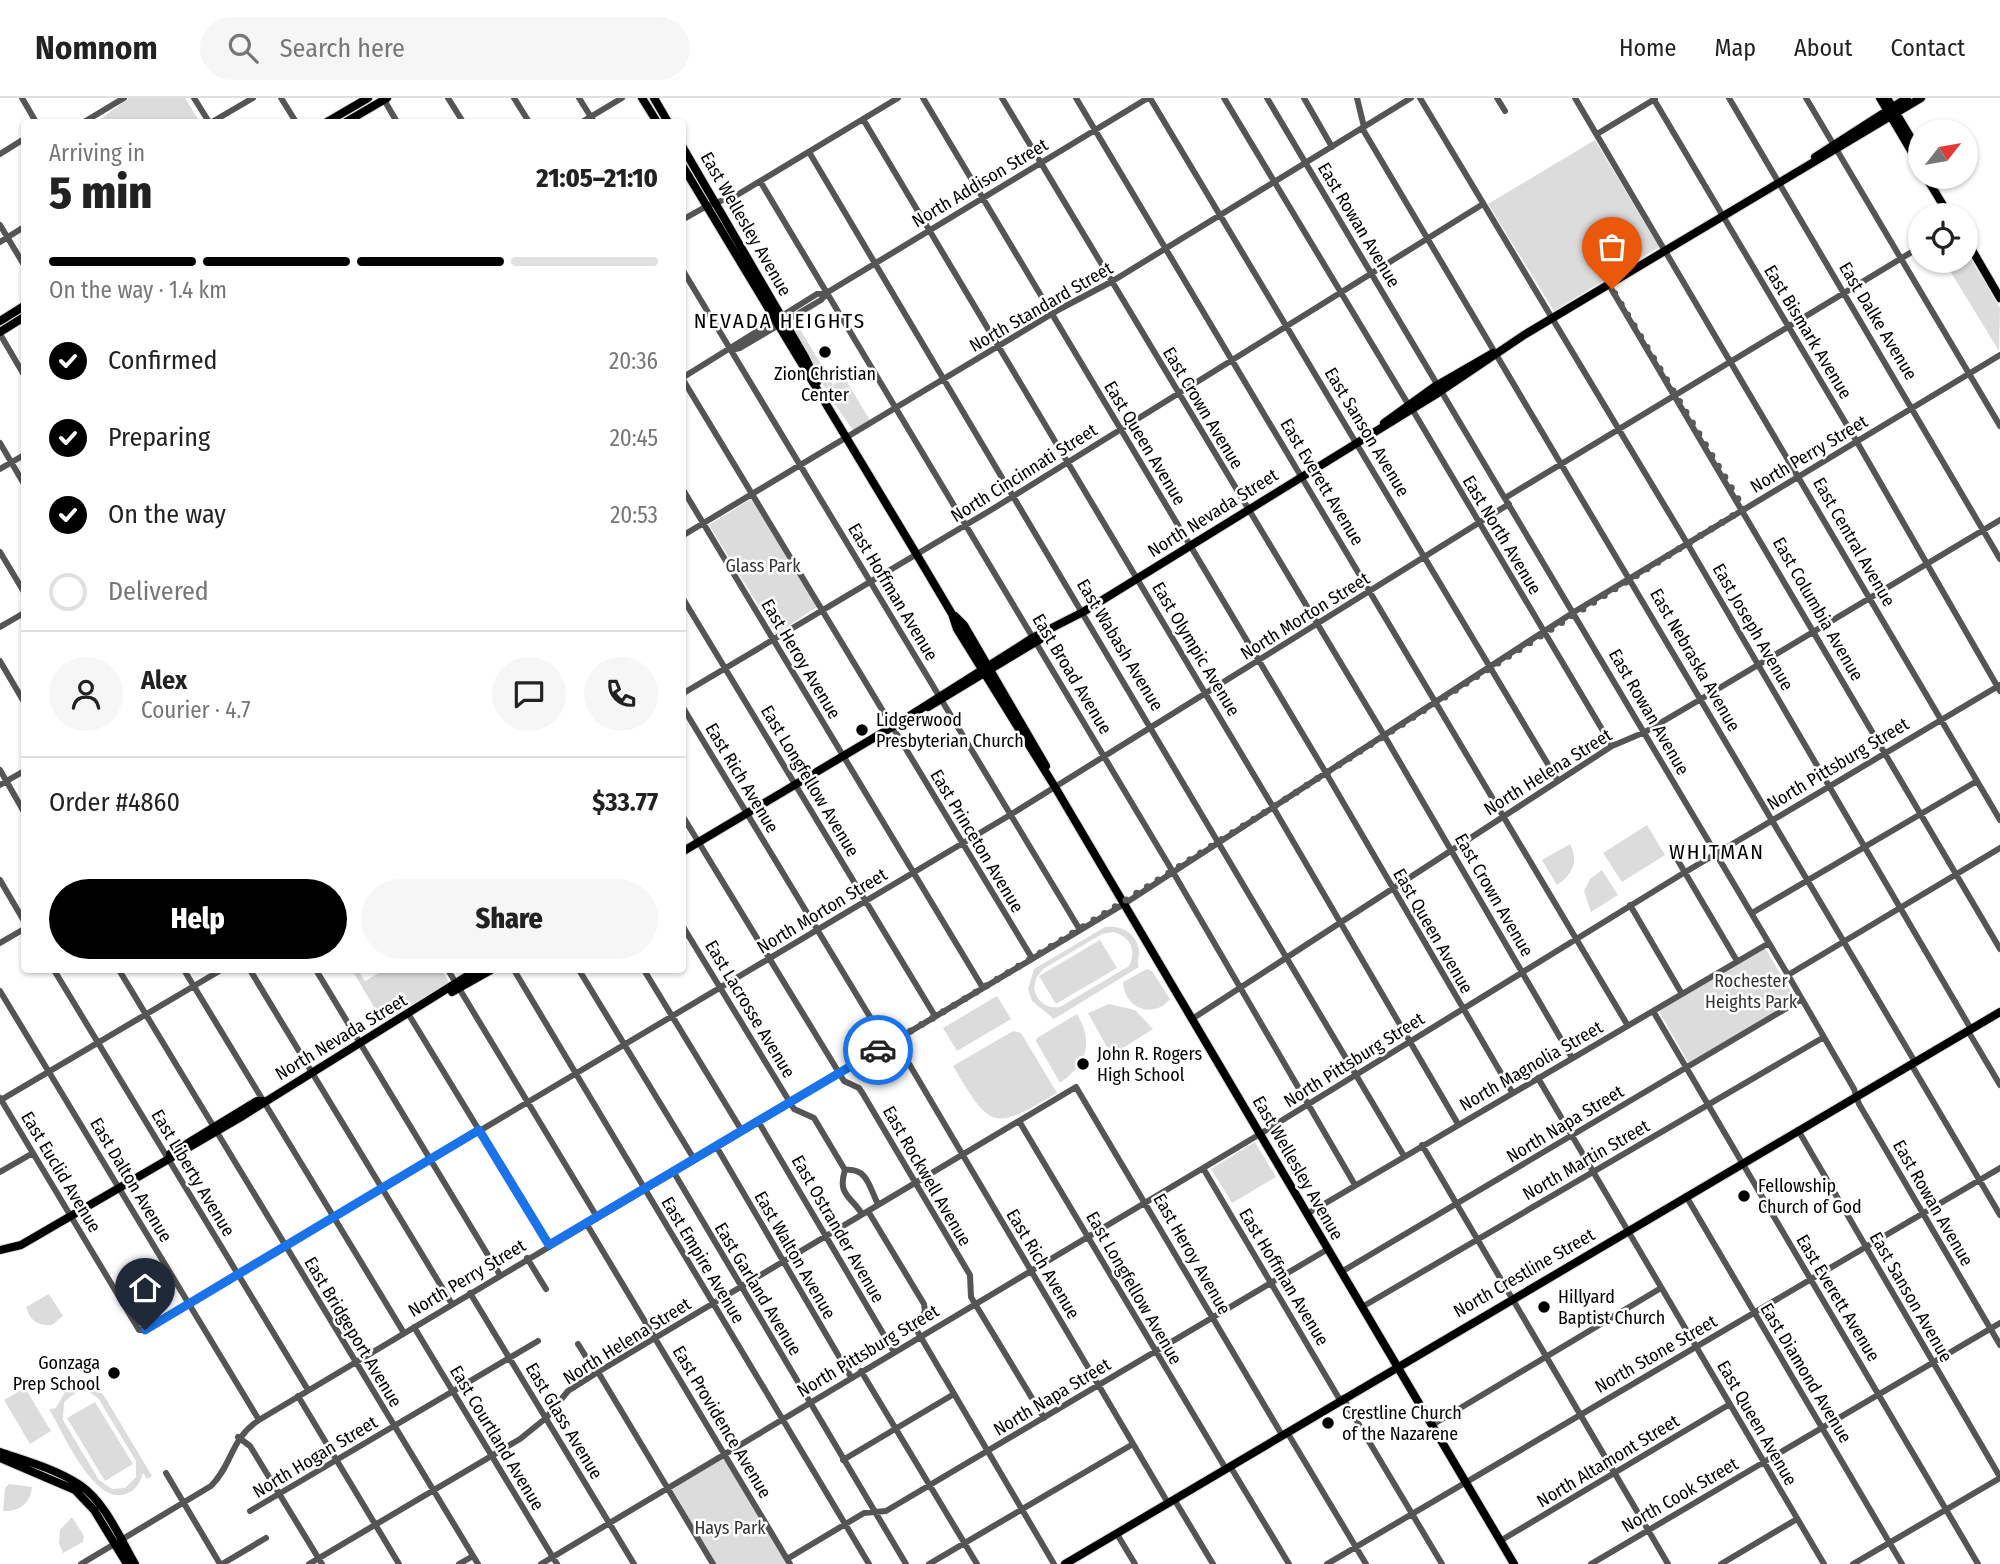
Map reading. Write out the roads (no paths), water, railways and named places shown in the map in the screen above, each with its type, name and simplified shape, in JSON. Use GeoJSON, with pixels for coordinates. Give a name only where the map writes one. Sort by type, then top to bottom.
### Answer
{"type":"FeatureCollection","features":[{"type":"Feature","properties":{"kind":"main road"},"geometry":{"type":"LineString","coordinates":[[332,119],[367,98]]}},
{"type":"Feature","properties":{"kind":"main road"},"geometry":{"type":"LineString","coordinates":[[642,98],[655,119]]}},
{"type":"Feature","properties":{"kind":"main road"},"geometry":{"type":"LineString","coordinates":[[653,98],[666,119]]}},
{"type":"Feature","properties":{"kind":"main road"},"geometry":{"type":"LineString","coordinates":[[1880,98],[1908,135]]}},
{"type":"Feature","properties":{"kind":"main road"},"geometry":{"type":"LineString","coordinates":[[1887,98],[1908,142]]}},
{"type":"Feature","properties":{"kind":"main road","name":"North Nevada Street"},"geometry":{"type":"LineString","coordinates":[[1892,111],[1907,98]]}},
{"type":"Feature","properties":{"kind":"main road","name":"North Nevada Street"},"geometry":{"type":"LineString","coordinates":[[686,850],[1137,579],[1496,353],[1892,111],[1921,98]]}},
{"type":"Feature","properties":{"kind":"main road"},"geometry":{"type":"LineString","coordinates":[[351,119],[384,99]]}},
{"type":"Feature","properties":{"kind":"main road","name":"East Wellesley Avenue"},"geometry":{"type":"LineString","coordinates":[[686,154],[710,204],[848,439],[952,614],[964,625],[986,670],[1055,788],[1514,1564]]}},
{"type":"Feature","properties":{"kind":"main road","name":"East Wellesley Avenue"},"geometry":{"type":"LineString","coordinates":[[686,171],[710,204]]}},
{"type":"Feature","properties":{"kind":"main road"},"geometry":{"type":"LineString","coordinates":[[1978,260],[2000,298]]}},
{"type":"Feature","properties":{"kind":"main road"},"geometry":{"type":"LineString","coordinates":[[0,321],[21,308]]}},
{"type":"Feature","properties":{"kind":"main road"},"geometry":{"type":"LineString","coordinates":[[0,333],[21,319]]}},
{"type":"Feature","properties":{"kind":"main road","name":"North Nevada Street"},"geometry":{"type":"LineString","coordinates":[[458,985],[473,973]]}},
{"type":"Feature","properties":{"kind":"main road","name":"North Nevada Street"},"geometry":{"type":"LineString","coordinates":[[0,1250],[21,1245],[257,1101],[264,1101],[458,985],[484,973]]}},
{"type":"Feature","properties":{"kind":"main road","name":"North Crestline Street"},"geometry":{"type":"LineString","coordinates":[[1065,1564],[2000,1012]]}},
{"type":"Feature","properties":{"kind":"main road"},"geometry":{"type":"LineString","coordinates":[[0,1452],[59,1474],[82,1486],[103,1510],[127,1564]]}},
{"type":"Feature","properties":{"kind":"main road"},"geometry":{"type":"LineString","coordinates":[[0,1458],[75,1490],[94,1510],[135,1564]]}},
{"type":"Feature","properties":{"kind":"street"},"geometry":{"type":"LineString","coordinates":[[22,98],[34,119]]}},
{"type":"Feature","properties":{"kind":"street"},"geometry":{"type":"LineString","coordinates":[[88,119],[111,101],[124,98]]}},
{"type":"Feature","properties":{"kind":"street"},"geometry":{"type":"LineString","coordinates":[[194,98],[208,119]]}},
{"type":"Feature","properties":{"kind":"street"},"geometry":{"type":"LineString","coordinates":[[215,119],[253,98]]}},
{"type":"Feature","properties":{"kind":"street"},"geometry":{"type":"LineString","coordinates":[[281,98],[294,119]]}},
{"type":"Feature","properties":{"kind":"street"},"geometry":{"type":"LineString","coordinates":[[367,98],[368,109]]}},
{"type":"Feature","properties":{"kind":"street"},"geometry":{"type":"LineString","coordinates":[[448,98],[461,119]]}},
{"type":"Feature","properties":{"kind":"street"},"geometry":{"type":"LineString","coordinates":[[514,98],[527,119]]}},
{"type":"Feature","properties":{"kind":"street"},"geometry":{"type":"LineString","coordinates":[[579,98],[592,119]]}},
{"type":"Feature","properties":{"kind":"street"},"geometry":{"type":"LineString","coordinates":[[594,119],[622,98]]}},
{"type":"Feature","properties":{"kind":"street"},"geometry":{"type":"LineString","coordinates":[[686,218],[760,181],[898,98]]}},
{"type":"Feature","properties":{"kind":"street","name":"East Queen Avenue"},"geometry":{"type":"LineString","coordinates":[[923,98],[1260,661],[1512,1092]]}},
{"type":"Feature","properties":{"kind":"street","name":"East Crown Avenue"},"geometry":{"type":"LineString","coordinates":[[1002,98],[1384,735],[1572,1058]]}},
{"type":"Feature","properties":{"kind":"street","name":"East Everett Avenue"},"geometry":{"type":"LineString","coordinates":[[1076,98],[1628,1026]]}},
{"type":"Feature","properties":{"kind":"street","name":"North Addison Street"},"geometry":{"type":"LineString","coordinates":[[686,376],[1149,98]]}},
{"type":"Feature","properties":{"kind":"street","name":"East Sanson Avenue"},"geometry":{"type":"LineString","coordinates":[[1149,98],[1558,781]]}},
{"type":"Feature","properties":{"kind":"street","name":"East North Avenue"},"geometry":{"type":"LineString","coordinates":[[1224,98],[1612,746]]}},
{"type":"Feature","properties":{"kind":"street","name":"East Rowan Avenue"},"geometry":{"type":"LineString","coordinates":[[1267,98],[1752,913],[2000,1345]]}},
{"type":"Feature","properties":{"kind":"street"},"geometry":{"type":"LineString","coordinates":[[1304,98],[1332,147]]}},
{"type":"Feature","properties":{"kind":"street","name":"East Nebraska Avenue"},"geometry":{"type":"LineString","coordinates":[[1357,98],[1363,128],[1808,880],[2000,1215]]}},
{"type":"Feature","properties":{"kind":"street","name":"North Standard Street"},"geometry":{"type":"LineString","coordinates":[[686,534],[848,439],[1051,314],[1166,249],[1411,98]]}},
{"type":"Feature","properties":{"kind":"street","name":"East Joseph Avenue"},"geometry":{"type":"LineString","coordinates":[[1420,98],[1687,543],[1900,907],[2000,1085]]}},
{"type":"Feature","properties":{"kind":"street"},"geometry":{"type":"LineString","coordinates":[[1497,98],[1505,111]]}},
{"type":"Feature","properties":{"kind":"street","name":"East Central Avenue"},"geometry":{"type":"LineString","coordinates":[[1575,98],[1800,476],[2000,820]]}},
{"type":"Feature","properties":{"kind":"street","name":"East Dalke Avenue"},"geometry":{"type":"LineString","coordinates":[[1729,98],[1914,408],[2000,559]]}},
{"type":"Feature","properties":{"kind":"street"},"geometry":{"type":"LineString","coordinates":[[1806,98],[2000,426]]}},
{"type":"Feature","properties":{"kind":"street"},"geometry":{"type":"LineString","coordinates":[[384,99],[395,119]]}},
{"type":"Feature","properties":{"kind":"street"},"geometry":{"type":"LineString","coordinates":[[1597,134],[1655,99]]}},
{"type":"Feature","properties":{"kind":"street","name":"East Bismark Avenue"},"geometry":{"type":"LineString","coordinates":[[1655,99],[1999,687]]}},
{"type":"Feature","properties":{"kind":"street","name":"East Olympic Avenue"},"geometry":{"type":"LineString","coordinates":[[863,119],[1273,807],[1458,1124]]}},
{"type":"Feature","properties":{"kind":"street"},"geometry":{"type":"LineString","coordinates":[[0,153],[21,141]]}},
{"type":"Feature","properties":{"kind":"street","name":"East Wabash Avenue"},"geometry":{"type":"LineString","coordinates":[[808,152],[1153,727],[1405,1156]]}},
{"type":"Feature","properties":{"kind":"street","name":"East Broad Avenue"},"geometry":{"type":"LineString","coordinates":[[760,181],[1105,756],[1355,1185]]}},
{"type":"Feature","properties":{"kind":"street","name":"North Cincinnati Street"},"geometry":{"type":"LineString","coordinates":[[686,692],[1068,463],[1339,291],[1483,204]]}},
{"type":"Feature","properties":{"kind":"street"},"geometry":{"type":"LineString","coordinates":[[0,225],[21,260]]}},
{"type":"Feature","properties":{"kind":"street"},"geometry":{"type":"LineString","coordinates":[[0,242],[21,229]]}},
{"type":"Feature","properties":{"kind":"street","name":"North Morton Street"},"geometry":{"type":"LineString","coordinates":[[142,1331],[1055,788],[1426,557],[1479,523],[1562,463],[1908,255]]}},
{"type":"Feature","properties":{"kind":"street","name":"East Hoffman Avenue"},"geometry":{"type":"LineString","coordinates":[[686,276],[1080,930]]}},
{"type":"Feature","properties":{"kind":"street","name":"East Columbia Avenue"},"geometry":{"type":"LineString","coordinates":[[1609,285],[1744,509],[2000,949]]}},
{"type":"Feature","properties":{"kind":"street"},"geometry":{"type":"LineString","coordinates":[[0,333],[21,370]]}},
{"type":"Feature","properties":{"kind":"street","name":"North Perry Street"},"geometry":{"type":"LineString","coordinates":[[81,1564],[218,1479],[238,1437],[259,1420],[1124,904],[1574,612],[2000,355]]}},
{"type":"Feature","properties":{"kind":"street","name":"East Princeton Avenue"},"geometry":{"type":"LineString","coordinates":[[686,383],[1032,958]]}},
{"type":"Feature","properties":{"kind":"street"},"geometry":{"type":"LineString","coordinates":[[0,443],[21,478]]}},
{"type":"Feature","properties":{"kind":"street"},"geometry":{"type":"LineString","coordinates":[[0,469],[21,457]]}},
{"type":"Feature","properties":{"kind":"street","name":"East Heroy Avenue"},"geometry":{"type":"LineString","coordinates":[[686,495],[983,988]]}},
{"type":"Feature","properties":{"kind":"street","name":"North Helena Street"},"geometry":{"type":"LineString","coordinates":[[1192,1018],[1612,746],[1645,732],[2000,520]]}},
{"type":"Feature","properties":{"kind":"street"},"geometry":{"type":"LineString","coordinates":[[0,552],[21,587]]}},
{"type":"Feature","properties":{"kind":"street","name":"East Longfellow Avenue"},"geometry":{"type":"LineString","coordinates":[[686,603],[935,1016]]}},
{"type":"Feature","properties":{"kind":"street"},"geometry":{"type":"LineString","coordinates":[[0,627],[21,614]]}},
{"type":"Feature","properties":{"kind":"street"},"geometry":{"type":"LineString","coordinates":[[0,661],[21,697]]}},
{"type":"Feature","properties":{"kind":"street","name":"North Pittsburg Street"},"geometry":{"type":"LineString","coordinates":[[541,1564],[1030,1269],[1260,1134],[1772,819],[1999,687]]}},
{"type":"Feature","properties":{"kind":"street","name":"East Rich Avenue"},"geometry":{"type":"LineString","coordinates":[[686,713],[887,1045]]}},
{"type":"Feature","properties":{"kind":"street"},"geometry":{"type":"LineString","coordinates":[[0,770],[3,783],[21,807]]}},
{"type":"Feature","properties":{"kind":"street"},"geometry":{"type":"LineString","coordinates":[[3,783],[21,773]]}},
{"type":"Feature","properties":{"kind":"street"},"geometry":{"type":"LineString","coordinates":[[1752,913],[1976,780]]}},
{"type":"Feature","properties":{"kind":"street","name":"East Rockwell Avenue"},"geometry":{"type":"LineString","coordinates":[[686,821],[844,1081],[859,1088],[970,1276],[971,1297],[1044,1418]]}},
{"type":"Feature","properties":{"kind":"street"},"geometry":{"type":"LineString","coordinates":[[1788,975],[2000,848]]}},
{"type":"Feature","properties":{"kind":"street"},"geometry":{"type":"LineString","coordinates":[[1677,859],[1737,961]]}},
{"type":"Feature","properties":{"kind":"street"},"geometry":{"type":"LineString","coordinates":[[0,880],[21,916]]}},
{"type":"Feature","properties":{"kind":"street"},"geometry":{"type":"LineString","coordinates":[[1630,905],[1682,993]]}},
{"type":"Feature","properties":{"kind":"street"},"geometry":{"type":"LineString","coordinates":[[0,943],[21,931]]}},
{"type":"Feature","properties":{"kind":"street","name":"East Lacrosse Avenue"},"geometry":{"type":"LineString","coordinates":[[686,931],[794,1109],[814,1118],[845,1170],[841,1183],[844,1192],[865,1212],[924,1304],[925,1311],[916,1323],[920,1336]]}},
{"type":"Feature","properties":{"kind":"street","name":"North Magnolia Street"},"geometry":{"type":"LineString","coordinates":[[1307,1214],[1769,943]]}},
{"type":"Feature","properties":{"kind":"street","name":"East Liberty Avenue"},"geometry":{"type":"LineString","coordinates":[[56,973],[308,1390]]}},
{"type":"Feature","properties":{"kind":"street","name":"East Bridgeport Avenue"},"geometry":{"type":"LineString","coordinates":[[121,973],[478,1564]]}},
{"type":"Feature","properties":{"kind":"street"},"geometry":{"type":"LineString","coordinates":[[186,973],[404,1333]]}},
{"type":"Feature","properties":{"kind":"street"},"geometry":{"type":"LineString","coordinates":[[1,1099],[216,973]]}},
{"type":"Feature","properties":{"kind":"street"},"geometry":{"type":"LineString","coordinates":[[252,973],[452,1304]]}},
{"type":"Feature","properties":{"kind":"street"},"geometry":{"type":"LineString","coordinates":[[318,973],[500,1275]]}},
{"type":"Feature","properties":{"kind":"street"},"geometry":{"type":"LineString","coordinates":[[450,973],[597,1217]]}},
{"type":"Feature","properties":{"kind":"street","name":"East Empire Avenue"},"geometry":{"type":"LineString","coordinates":[[516,973],[869,1564]]}},
{"type":"Feature","properties":{"kind":"street"},"geometry":{"type":"LineString","coordinates":[[581,973],[694,1159]]}},
{"type":"Feature","properties":{"kind":"street"},"geometry":{"type":"LineString","coordinates":[[646,973],[742,1131]]}},
{"type":"Feature","properties":{"kind":"street","name":"East Dalton Avenue"},"geometry":{"type":"LineString","coordinates":[[0,990],[259,1420]]}},
{"type":"Feature","properties":{"kind":"street","name":"North Napa Street"},"geometry":{"type":"LineString","coordinates":[[1341,1272],[1802,999]]}},
{"type":"Feature","properties":{"kind":"street","name":"East Everett Avenue"},"geometry":{"type":"LineString","coordinates":[[1654,1011],[1978,1564]]}},
{"type":"Feature","properties":{"kind":"street"},"geometry":{"type":"LineString","coordinates":[[409,1015],[549,1245]]}},
{"type":"Feature","properties":{"kind":"street","name":"North Martin Street"},"geometry":{"type":"LineString","coordinates":[[1362,1307],[1824,1037]]}},
{"type":"Feature","properties":{"kind":"street","name":"East Rich Avenue"},"geometry":{"type":"LineString","coordinates":[[895,1040],[1133,1444],[1213,1564]]}},
{"type":"Feature","properties":{"kind":"street","name":"East Queen Avenue"},"geometry":{"type":"LineString","coordinates":[[1538,1079],[1824,1564]]}},
{"type":"Feature","properties":{"kind":"street","name":"North Helena Street"},"geometry":{"type":"LineString","coordinates":[[309,1564],[320,1561],[492,1456],[546,1418],[568,1391],[1076,1087]]}},
{"type":"Feature","properties":{"kind":"street","name":"East Heroy Avenue"},"geometry":{"type":"LineString","coordinates":[[1076,1087],[1284,1434],[1366,1564]]}},
{"type":"Feature","properties":{"kind":"street","name":"East Euclid Avenue"},"geometry":{"type":"LineString","coordinates":[[1,1099],[142,1331]]}},
{"type":"Feature","properties":{"kind":"street","name":"East Ostrander Avenue"},"geometry":{"type":"LineString","coordinates":[[758,1121],[894,1352]]}},
{"type":"Feature","properties":{"kind":"street","name":"East Longfellow Avenue"},"geometry":{"type":"LineString","coordinates":[[1019,1121],[1155,1351],[1289,1564]]}},
{"type":"Feature","properties":{"kind":"street","name":"East Sanson Avenue"},"geometry":{"type":"LineString","coordinates":[[1798,1130],[2000,1477]]}},
{"type":"Feature","properties":{"kind":"street"},"geometry":{"type":"LineString","coordinates":[[1422,1145],[1668,1564]]}},
{"type":"Feature","properties":{"kind":"street","name":"East Walton Avenue"},"geometry":{"type":"LineString","coordinates":[[716,1146],[851,1377]]}},
{"type":"Feature","properties":{"kind":"street"},"geometry":{"type":"LineString","coordinates":[[0,1172],[33,1153]]}},
{"type":"Feature","properties":{"kind":"street","name":"East Hoffman Avenue"},"geometry":{"type":"LineString","coordinates":[[1203,1168],[1442,1564]]}},
{"type":"Feature","properties":{"kind":"street","name":"North Stone Street"},"geometry":{"type":"LineString","coordinates":[[1327,1564],[2000,1168]]}},
{"type":"Feature","properties":{"kind":"street","name":"East Lacrosse Avenue"},"geometry":{"type":"LineString","coordinates":[[845,1170],[855,1169],[863,1174],[878,1204]]}},
{"type":"Feature","properties":{"kind":"street","name":"East Garland Avenue"},"geometry":{"type":"LineString","coordinates":[[673,1171],[906,1564]]}},
{"type":"Feature","properties":{"kind":"street","name":"East Diamond Avenue"},"geometry":{"type":"LineString","coordinates":[[1686,1196],[1902,1564]]}},
{"type":"Feature","properties":{"kind":"street","name":"East Providence Avenue"},"geometry":{"type":"LineString","coordinates":[[586,1223],[789,1561]]}},
{"type":"Feature","properties":{"kind":"street","name":"North Napa Street"},"geometry":{"type":"LineString","coordinates":[[789,1561],[864,1513],[886,1511],[930,1486],[1328,1248]]}},
{"type":"Feature","properties":{"kind":"street"},"geometry":{"type":"LineString","coordinates":[[527,1258],[546,1289]]}},
{"type":"Feature","properties":{"kind":"street"},"geometry":{"type":"LineString","coordinates":[[1432,1425],[1661,1289]]}},
{"type":"Feature","properties":{"kind":"street","name":"East Glass Avenue"},"geometry":{"type":"LineString","coordinates":[[470,1293],[634,1564]]}},
{"type":"Feature","properties":{"kind":"street","name":"North Cook Street"},"geometry":{"type":"LineString","coordinates":[[1591,1564],[2000,1323]]}},
{"type":"Feature","properties":{"kind":"street","name":"East Courtland Avenue"},"geometry":{"type":"LineString","coordinates":[[414,1327],[557,1564]]}},
{"type":"Feature","properties":{"kind":"street"},"geometry":{"type":"LineString","coordinates":[[920,1336],[1054,1564]]}},
{"type":"Feature","properties":{"kind":"street","name":"North Hogan Street"},"geometry":{"type":"LineString","coordinates":[[250,1511],[538,1341]]}},
{"type":"Feature","properties":{"kind":"street"},"geometry":{"type":"LineString","coordinates":[[578,1344],[713,1564]]}},
{"type":"Feature","properties":{"kind":"street"},"geometry":{"type":"LineString","coordinates":[[861,1371],[977,1564]]}},
{"type":"Feature","properties":{"kind":"street"},"geometry":{"type":"LineString","coordinates":[[843,1460],[954,1394]]}},
{"type":"Feature","properties":{"kind":"street"},"geometry":{"type":"LineString","coordinates":[[298,1396],[399,1564]]}},
{"type":"Feature","properties":{"kind":"street","name":"North Altamont Street"},"geometry":{"type":"LineString","coordinates":[[1500,1541],[1730,1404]]}},
{"type":"Feature","properties":{"kind":"street"},"geometry":{"type":"LineString","coordinates":[[238,1437],[250,1446],[320,1561]]}},
{"type":"Feature","properties":{"kind":"street"},"geometry":{"type":"LineString","coordinates":[[929,1564],[1133,1444]]}},
{"type":"Feature","properties":{"kind":"street"},"geometry":{"type":"LineString","coordinates":[[166,1473],[221,1564],[265,1538]]}},
{"type":"Feature","properties":{"kind":"street"},"geometry":{"type":"LineString","coordinates":[[1853,1564],[2000,1477]]}},
{"type":"Feature","properties":{"kind":"street"},"geometry":{"type":"LineString","coordinates":[[1721,1564],[1797,1519]]}},
{"type":"Feature","properties":{"kind":"street"},"geometry":{"type":"LineString","coordinates":[[1116,1534],[1135,1564]]}},
{"type":"Feature","properties":{"kind":"street"},"geometry":{"type":"LineString","coordinates":[[459,1564],[473,1556]]}},
{"type":"Feature","properties":{"kind":"place","name":"Zion Christian Center"},"geometry":{"type":"Point","coordinates":[825,352]}},
{"type":"Feature","properties":{"kind":"place","name":"Lidgerwood Presbyterian Church"},"geometry":{"type":"Point","coordinates":[862,730]}},
{"type":"Feature","properties":{"kind":"place","name":"John R. Rogers High School"},"geometry":{"type":"Point","coordinates":[1083,1064]}},
{"type":"Feature","properties":{"kind":"place","name":"Fellowship Church of God"},"geometry":{"type":"Point","coordinates":[1744,1196]}},
{"type":"Feature","properties":{"kind":"place","name":"Hillyard Baptist Church"},"geometry":{"type":"Point","coordinates":[1544,1307]}},
{"type":"Feature","properties":{"kind":"place","name":"Gonzaga Prep School"},"geometry":{"type":"Point","coordinates":[114,1373]}},
{"type":"Feature","properties":{"kind":"place","name":"Crestline Church of the Nazarene"},"geometry":{"type":"Point","coordinates":[1328,1423]}},
{"type":"Feature","properties":{"kind":"district","name":"NEVADA HEIGHTS"},"geometry":{"type":"Point","coordinates":[780,321]}},
{"type":"Feature","properties":{"kind":"district","name":"WHITMAN"},"geometry":{"type":"Point","coordinates":[1717,852]}},
{"type":"Feature","properties":{"kind":"park label","name":"Glass Park"},"geometry":{"type":"Point","coordinates":[763,566]}},
{"type":"Feature","properties":{"kind":"park label","name":"Rochester Heights Park"},"geometry":{"type":"Point","coordinates":[1751,991]}},
{"type":"Feature","properties":{"kind":"park label","name":"Hays Park"},"geometry":{"type":"Point","coordinates":[730,1528]}}]}
